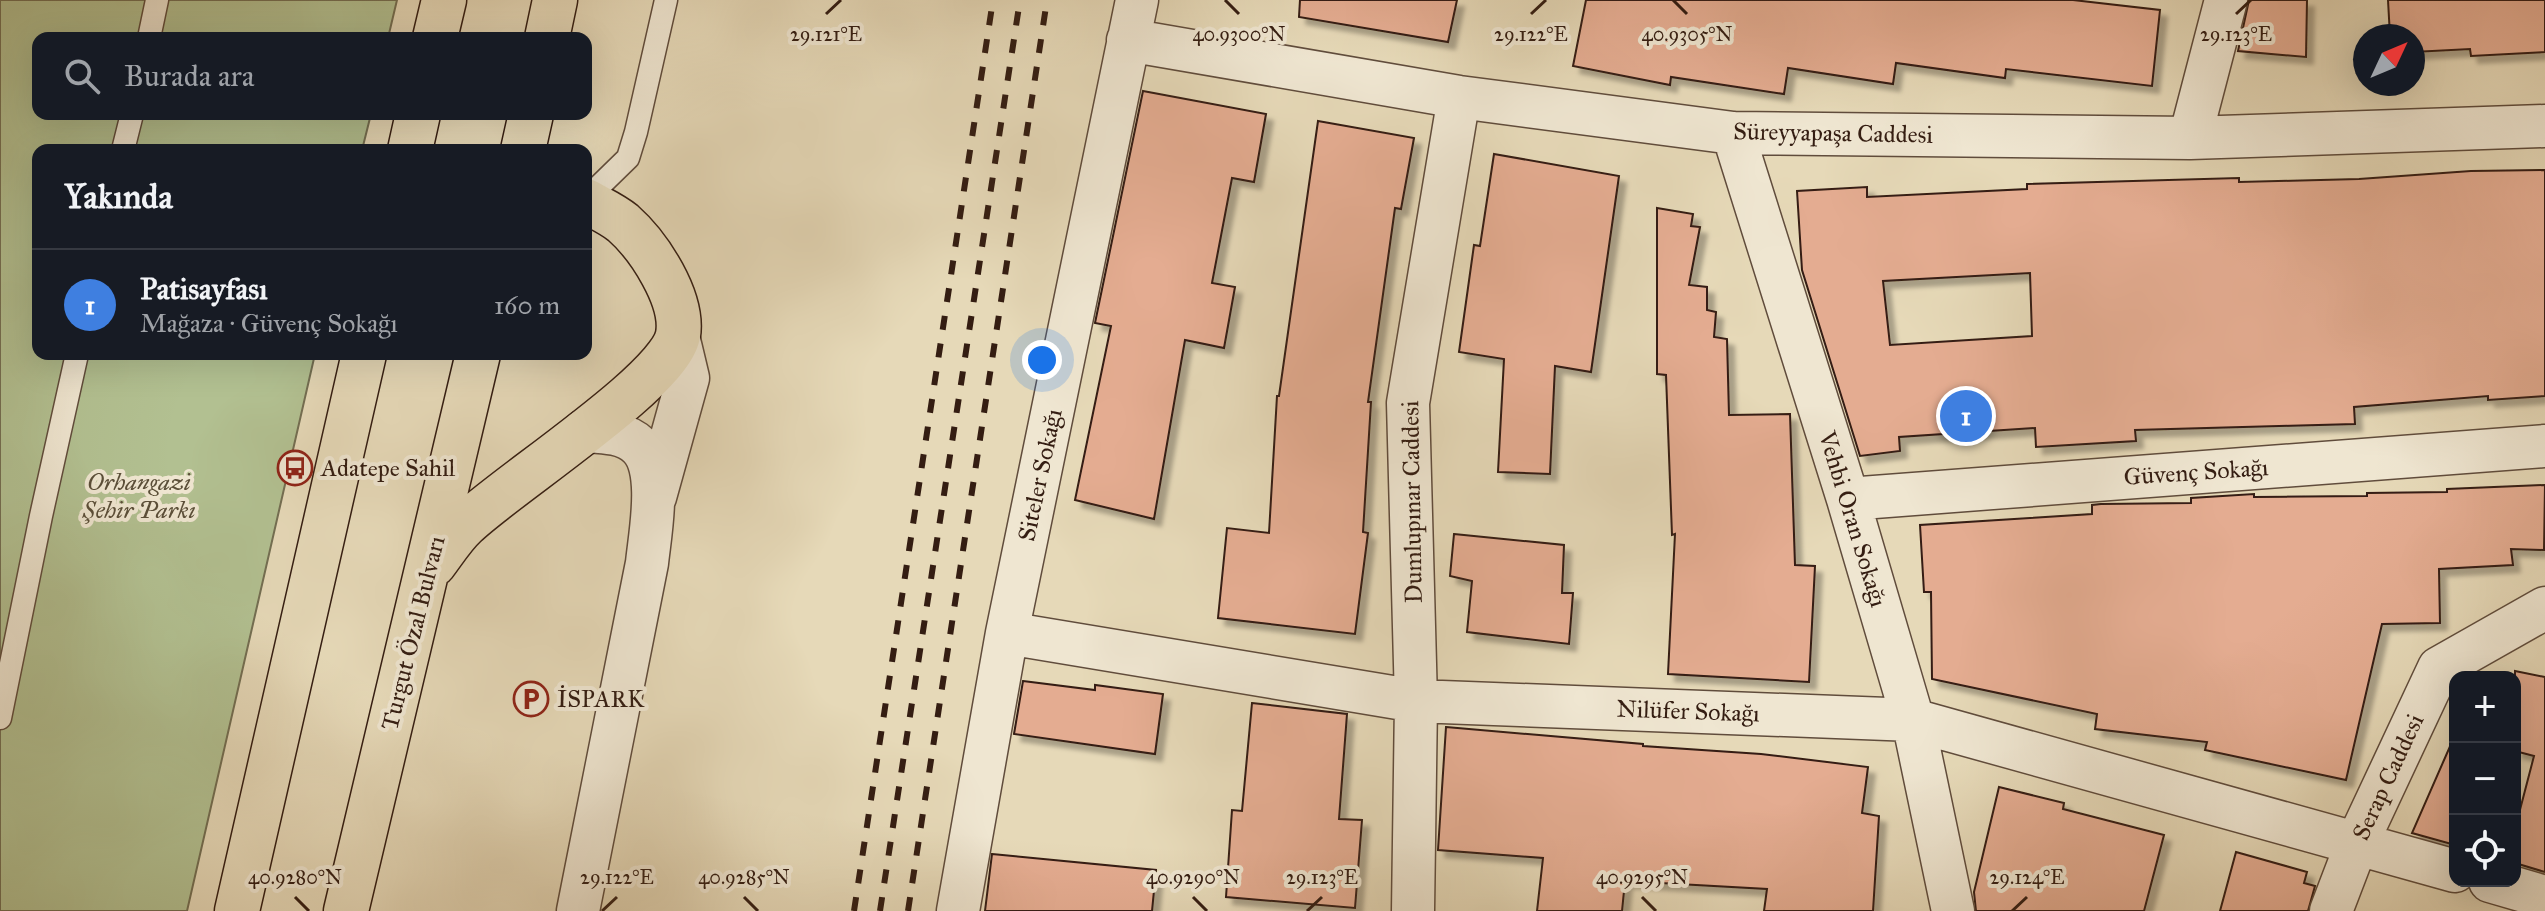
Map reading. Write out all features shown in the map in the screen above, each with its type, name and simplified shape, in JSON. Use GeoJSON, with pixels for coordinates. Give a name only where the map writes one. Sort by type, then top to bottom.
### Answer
{"type":"FeatureCollection","features":[{"type":"Feature","properties":{"kind":"highway"},"geometry":{"type":"LineString","coordinates":[[436,32],[444,0]]}},
{"type":"Feature","properties":{"kind":"highway"},"geometry":{"type":"LineString","coordinates":[[548,32],[555,0]]}},
{"type":"Feature","properties":{"kind":"highway"},"geometry":{"type":"LineString","coordinates":[[411,144],[417,120]]}},
{"type":"Feature","properties":{"kind":"highway"},"geometry":{"type":"LineString","coordinates":[[524,144],[530,120]]}},
{"type":"Feature","properties":{"kind":"highway"},"geometry":{"type":"LineString","coordinates":[[428,572],[464,526],[660,367],[678,336],[677,310],[667,282],[648,253],[622,223],[592,204]]}},
{"type":"Feature","properties":{"kind":"highway"},"geometry":{"type":"LineString","coordinates":[[237,911],[363,360]]}},
{"type":"Feature","properties":{"kind":"highway","name":"Turgut Özal Bulvarı"},"geometry":{"type":"LineString","coordinates":[[346,911],[477,360]]}},
{"type":"Feature","properties":{"kind":"street"},"geometry":{"type":"LineString","coordinates":[[2190,138],[2226,0]]}},
{"type":"Feature","properties":{"kind":"street","name":"Süreyyapaşa Caddesi"},"geometry":{"type":"LineString","coordinates":[[1133,20],[1459,97],[1733,133],[2190,138],[2545,126]]}},
{"type":"Feature","properties":{"kind":"street","name":"Siteler Sokağı"},"geometry":{"type":"LineString","coordinates":[[958,911],[1007,633],[1133,20]]}},
{"type":"Feature","properties":{"kind":"street","name":"Dumlupınar Caddesi"},"geometry":{"type":"LineString","coordinates":[[1413,911],[1416,701],[1408,403],[1459,97]]}},
{"type":"Feature","properties":{"kind":"street","name":"Vehbi Oran Sokağı"},"geometry":{"type":"LineString","coordinates":[[1733,133],[1848,499],[1913,720],[1953,911]]}},
{"type":"Feature","properties":{"kind":"street"},"geometry":{"type":"LineString","coordinates":[[653,506],[688,378],[678,336]]}},
{"type":"Feature","properties":{"kind":"street"},"geometry":{"type":"LineString","coordinates":[[578,911],[647,563],[653,506],[653,474],[639,446],[612,432],[584,431]]}},
{"type":"Feature","properties":{"kind":"street","name":"Güvenç Sokağı"},"geometry":{"type":"LineString","coordinates":[[1848,499],[2545,446]]}},
{"type":"Feature","properties":{"kind":"street"},"geometry":{"type":"LineString","coordinates":[[597,911],[650,644],[647,563]]}},
{"type":"Feature","properties":{"kind":"street","name":"Serap Caddesi"},"geometry":{"type":"LineString","coordinates":[[2331,911],[2357,843],[2439,668],[2545,609]]}},
{"type":"Feature","properties":{"kind":"street","name":"Nilüfer Sokağı"},"geometry":{"type":"LineString","coordinates":[[1007,633],[1416,701],[1913,720],[2449,869]]}},
{"type":"Feature","properties":{"kind":"street"},"geometry":{"type":"LineString","coordinates":[[2511,887],[2545,897]]}},
{"type":"Feature","properties":{"kind":"lane"},"geometry":{"type":"LineString","coordinates":[[150,32],[157,0]]}},
{"type":"Feature","properties":{"kind":"lane"},"geometry":{"type":"LineString","coordinates":[[592,194],[628,158],[666,0]]}},
{"type":"Feature","properties":{"kind":"lane"},"geometry":{"type":"LineString","coordinates":[[124,144],[130,120]]}},
{"type":"Feature","properties":{"kind":"lane"},"geometry":{"type":"LineString","coordinates":[[0,718],[76,360]]}},
{"type":"Feature","properties":{"kind":"green space","name":"Orhangazi Şehir Parkı"},"geometry":{"type":"Polygon","coordinates":[[[0,0],[397,0],[389,32],[32,32],[32,120],[370,120],[364,144],[32,144],[32,360],[314,360],[187,911],[0,911],[0,0]]]}},
{"type":"Feature","properties":{"kind":"building"},"geometry":{"type":"Polygon","coordinates":[[[1300,0],[1457,0],[1448,42],[1299,17],[1300,0]]]}},
{"type":"Feature","properties":{"kind":"building"},"geometry":{"type":"Polygon","coordinates":[[[1586,0],[2073,0],[2160,10],[2152,86],[2006,69],[2005,78],[1896,63],[1893,84],[1788,68],[1784,94],[1671,77],[1670,85],[1573,66],[1586,0]]]}},
{"type":"Feature","properties":{"kind":"building"},"geometry":{"type":"Polygon","coordinates":[[[2249,0],[2307,0],[2306,57],[2238,51],[2249,0]]]}},
{"type":"Feature","properties":{"kind":"building"},"geometry":{"type":"Polygon","coordinates":[[[2388,0],[2545,0],[2545,52],[2471,56],[2470,49],[2425,51],[2425,24],[2389,24],[2388,0]]]}},
{"type":"Feature","properties":{"kind":"building"},"geometry":{"type":"Polygon","coordinates":[[[1143,91],[1266,114],[1254,182],[1232,178],[1212,283],[1235,287],[1224,348],[1185,340],[1154,519],[1075,500],[1111,326],[1095,323],[1143,91]]]}},
{"type":"Feature","properties":{"kind":"building"},"geometry":{"type":"Polygon","coordinates":[[[1318,121],[1414,138],[1401,209],[1395,208],[1368,402],[1371,402],[1363,532],[1368,533],[1355,634],[1218,618],[1227,528],[1269,533],[1277,396],[1318,121]]]}},
{"type":"Feature","properties":{"kind":"building"},"geometry":{"type":"Polygon","coordinates":[[[1494,154],[1619,176],[1591,372],[1555,366],[1550,474],[1498,472],[1504,359],[1459,352],[1474,245],[1480,246],[1494,154]]]}},
{"type":"Feature","properties":{"kind":"building"},"geometry":{"type":"Polygon","coordinates":[[[2545,170],[2545,396],[2488,400],[2488,396],[2354,407],[2355,424],[2135,430],[2136,441],[2036,447],[2035,428],[1899,437],[1900,451],[1860,456],[1802,270],[1797,191],[1867,187],[1867,197],[2027,189],[2027,184],[2239,178],[2239,182],[2359,179],[2471,171],[2545,170]],[[2030,273],[1883,281],[1890,345],[2032,336],[2030,273]]]}},
{"type":"Feature","properties":{"kind":"building"},"geometry":{"type":"Polygon","coordinates":[[[1657,208],[1693,214],[1691,226],[1700,227],[1689,285],[1707,287],[1707,310],[1716,312],[1714,337],[1727,339],[1729,415],[1790,414],[1795,565],[1815,566],[1809,682],[1668,674],[1675,534],[1672,535],[1666,375],[1657,374],[1657,208]]]}},
{"type":"Feature","properties":{"kind":"building"},"geometry":{"type":"Polygon","coordinates":[[[2545,485],[2544,550],[2511,549],[2513,565],[2439,569],[2440,623],[2382,624],[2346,780],[2205,750],[2207,742],[2095,729],[2097,714],[1932,679],[1931,592],[1924,592],[1920,525],[2092,514],[2092,505],[2191,503],[2191,498],[2254,494],[2254,497],[2367,496],[2367,493],[2447,492],[2447,489],[2545,485]]]}},
{"type":"Feature","properties":{"kind":"building"},"geometry":{"type":"Polygon","coordinates":[[[1454,534],[1564,545],[1562,593],[1573,593],[1569,644],[1467,632],[1472,581],[1450,576],[1454,534]]]}},
{"type":"Feature","properties":{"kind":"building"},"geometry":{"type":"Polygon","coordinates":[[[2521,672],[2545,677],[2545,872],[2521,865],[2521,806],[2534,756],[2521,753],[2521,672]]]}},
{"type":"Feature","properties":{"kind":"building"},"geometry":{"type":"Polygon","coordinates":[[[1023,681],[1095,690],[1095,685],[1163,694],[1155,754],[1014,734],[1023,681]]]}},
{"type":"Feature","properties":{"kind":"building"},"geometry":{"type":"Polygon","coordinates":[[[1252,703],[1347,714],[1339,819],[1362,820],[1355,908],[1226,897],[1232,810],[1242,811],[1252,703]]]}},
{"type":"Feature","properties":{"kind":"building"},"geometry":{"type":"Polygon","coordinates":[[[1446,727],[1761,754],[1868,767],[1862,813],[1879,816],[1873,911],[1764,911],[1767,889],[1625,881],[1622,911],[1537,911],[1543,858],[1438,850],[1446,727]]]}},
{"type":"Feature","properties":{"kind":"building"},"geometry":{"type":"Polygon","coordinates":[[[2449,749],[2449,843],[2412,833],[2449,749]]]}},
{"type":"Feature","properties":{"kind":"building"},"geometry":{"type":"Polygon","coordinates":[[[1999,787],[2064,803],[2063,809],[2164,835],[2144,911],[1976,911],[1974,892],[1999,787]]]}},
{"type":"Feature","properties":{"kind":"building"},"geometry":{"type":"Polygon","coordinates":[[[2236,852],[2307,872],[2304,883],[2315,886],[2308,911],[2220,911],[2236,852]]]}},
{"type":"Feature","properties":{"kind":"building"},"geometry":{"type":"Polygon","coordinates":[[[992,854],[1156,870],[1152,911],[985,911],[992,854]]]}},
{"type":"Feature","properties":{"kind":"railway"},"geometry":{"type":"LineString","coordinates":[[854,911],[993,0]]}},
{"type":"Feature","properties":{"kind":"railway"},"geometry":{"type":"LineString","coordinates":[[880,911],[1020,0]]}},
{"type":"Feature","properties":{"kind":"railway"},"geometry":{"type":"LineString","coordinates":[[908,911],[1047,0]]}},
{"type":"Feature","properties":{"kind":"place","name":"Patisayfası"},"geometry":{"type":"Point","coordinates":[1966,416]}},
{"type":"Feature","properties":{"kind":"place","name":"Adatepe Sahil"},"geometry":{"type":"Point","coordinates":[295,468]}},
{"type":"Feature","properties":{"kind":"place","name":"İSPARK"},"geometry":{"type":"Point","coordinates":[531,699]}}]}
